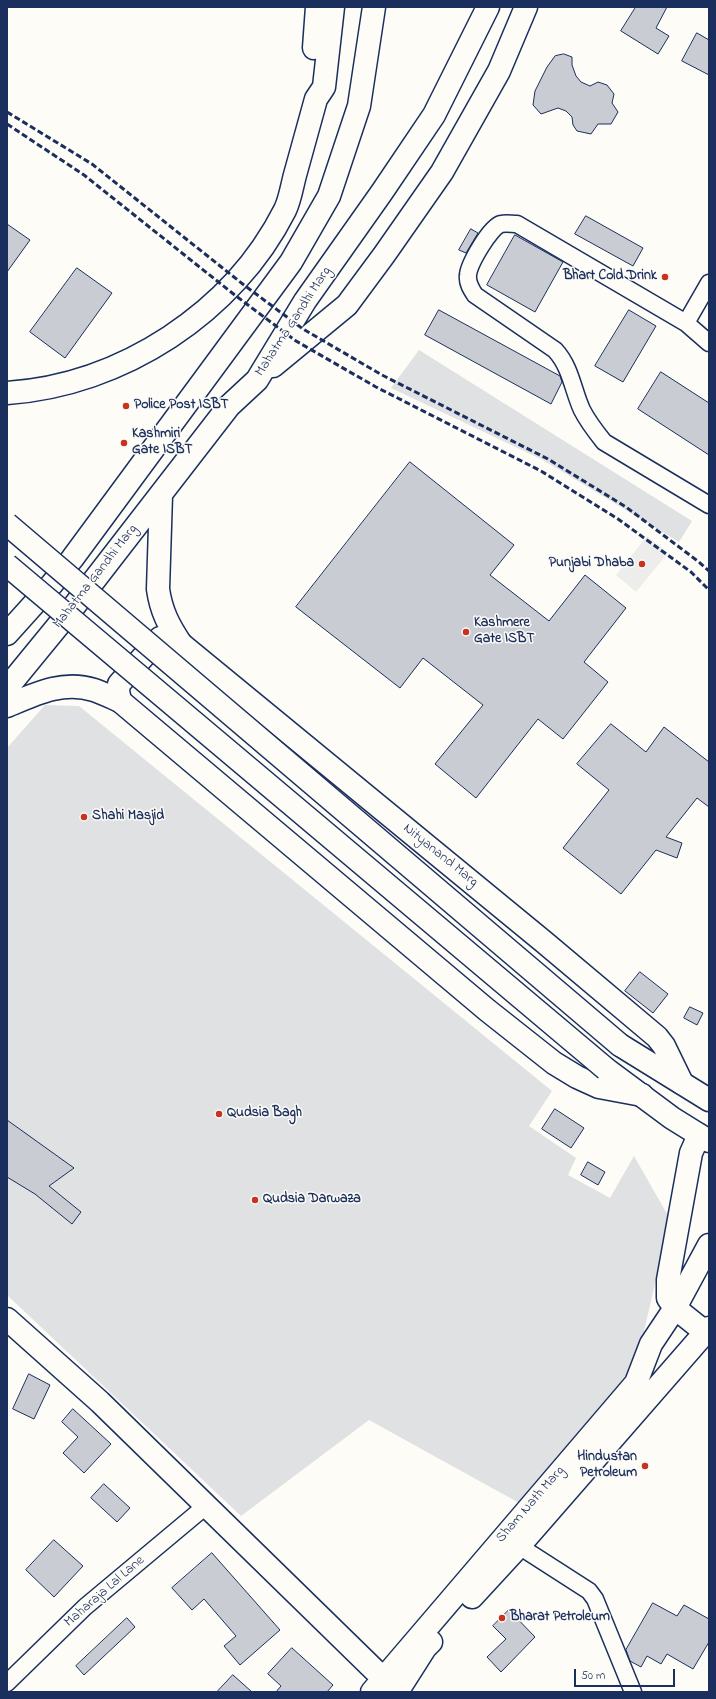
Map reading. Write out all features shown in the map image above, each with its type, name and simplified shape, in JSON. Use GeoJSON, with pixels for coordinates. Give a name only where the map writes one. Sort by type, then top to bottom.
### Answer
{"type":"FeatureCollection","features":[{"type":"Feature","properties":{"kind":"main road"},"geometry":{"type":"LineString","coordinates":[[316,99],[312,78],[317,7]]}},
{"type":"Feature","properties":{"kind":"main road"},"geometry":{"type":"LineString","coordinates":[[7,393],[57,386],[93,376],[128,361],[160,344],[191,322],[219,298],[245,271],[267,241],[286,208],[316,99],[324,87],[333,7]]}},
{"type":"Feature","properties":{"kind":"main road"},"geometry":{"type":"LineString","coordinates":[[7,634],[52,584],[291,262],[329,196],[359,106],[374,7]]}},
{"type":"Feature","properties":{"kind":"main road","name":"Mahatma Gandhi Marg"},"geometry":{"type":"LineString","coordinates":[[7,688],[75,605],[229,406],[257,380],[305,301],[434,115],[488,7]]}},
{"type":"Feature","properties":{"kind":"main road"},"geometry":{"type":"LineString","coordinates":[[257,380],[347,305],[384,255],[442,172],[500,71],[526,7]]}},
{"type":"Feature","properties":{"kind":"main road"},"geometry":{"type":"LineString","coordinates":[[161,495],[158,589],[160,603],[165,619],[181,644]]}},
{"type":"Feature","properties":{"kind":"main road"},"geometry":{"type":"LineString","coordinates":[[7,524],[620,1045],[709,1100]]}},
{"type":"Feature","properties":{"kind":"main road"},"geometry":{"type":"LineString","coordinates":[[7,565],[606,1070],[704,1138],[691,1153],[668,1280],[668,1298],[675,1308],[707,1330]]}},
{"type":"Feature","properties":{"kind":"main road"},"geometry":{"type":"LineString","coordinates":[[120,701],[117,688],[119,684],[160,638],[168,636],[181,644]]}},
{"type":"Feature","properties":{"kind":"main road","name":"Nityanand Marg"},"geometry":{"type":"LineString","coordinates":[[181,644],[544,942],[657,1037],[664,1046],[682,1083]]}},
{"type":"Feature","properties":{"kind":"main road"},"geometry":{"type":"LineString","coordinates":[[7,706],[38,692],[67,686],[93,690],[120,701],[487,1010],[554,1063],[577,1077],[599,1087],[642,1095]]}},
{"type":"Feature","properties":{"kind":"main road","name":"Sham Nath Marg"},"geometry":{"type":"LineString","coordinates":[[387,1689],[636,1383],[651,1344],[675,1308],[709,1245]]}},
{"type":"Feature","properties":{"kind":"main road"},"geometry":{"type":"LineString","coordinates":[[7,1319],[100,1402],[207,1505],[387,1689]]}},
{"type":"Feature","properties":{"kind":"main road","name":"Sham Nath Marg"},"geometry":{"type":"LineString","coordinates":[[387,1689],[519,1546],[707,1330]]}},
{"type":"Feature","properties":{"kind":"street"},"geometry":{"type":"LineString","coordinates":[[709,343],[686,323],[517,224],[500,224],[495,228],[489,235],[472,264],[468,274],[470,288],[475,295],[555,350],[560,355],[582,409],[594,430],[604,442],[709,505]]}},
{"type":"Feature","properties":{"kind":"street"},"geometry":{"type":"LineString","coordinates":[[686,323],[709,283]]}},
{"type":"Feature","properties":{"kind":"street","name":"Maharaja Lal Lane"},"geometry":{"type":"LineString","coordinates":[[7,1684],[85,1607],[207,1505]]}},
{"type":"Feature","properties":{"kind":"street"},"geometry":{"type":"LineString","coordinates":[[519,1546],[589,1591],[595,1599],[633,1692]]}},
{"type":"Feature","properties":{"kind":"shaded area"},"geometry":{"type":"Polygon","coordinates":[[[419,350],[692,521],[679,542],[543,460],[391,388],[419,350]]]}},
{"type":"Feature","properties":{"kind":"shaded area","name":"Punjabi Dhaba"},"geometry":{"type":"Polygon","coordinates":[[[647,536],[668,553],[636,592],[616,575],[647,536]]]}},
{"type":"Feature","properties":{"kind":"shaded area"},"geometry":{"type":"Polygon","coordinates":[[[45,705],[79,706],[552,1091],[529,1126],[576,1158],[568,1175],[610,1198],[634,1156],[670,1219],[635,1370],[521,1504],[369,1420],[241,1516],[7,1295],[7,748],[45,705]]]}},
{"type":"Feature","properties":{"kind":"building"},"geometry":{"type":"Polygon","coordinates":[[[636,7],[667,7],[656,28],[669,36],[658,54],[621,31],[636,7]]]}},
{"type":"Feature","properties":{"kind":"building"},"geometry":{"type":"Polygon","coordinates":[[[697,33],[709,40],[709,75],[682,61],[697,33]]]}},
{"type":"Feature","properties":{"kind":"building"},"geometry":{"type":"Polygon","coordinates":[[[564,54],[572,57],[572,65],[576,76],[581,82],[590,86],[598,82],[607,85],[614,94],[612,103],[618,112],[611,124],[598,124],[591,134],[577,131],[573,125],[572,117],[566,111],[558,108],[541,114],[533,105],[535,91],[547,67],[555,56],[564,54]]]}},
{"type":"Feature","properties":{"kind":"building"},"geometry":{"type":"Polygon","coordinates":[[[586,216],[643,248],[633,266],[575,234],[586,216]]]}},
{"type":"Feature","properties":{"kind":"building"},"geometry":{"type":"Polygon","coordinates":[[[7,224],[30,240],[7,272],[7,224]]]}},
{"type":"Feature","properties":{"kind":"building"},"geometry":{"type":"Polygon","coordinates":[[[471,229],[478,233],[466,253],[459,250],[471,229]]]}},
{"type":"Feature","properties":{"kind":"building"},"geometry":{"type":"Polygon","coordinates":[[[515,235],[563,262],[535,312],[487,285],[515,235]]]}},
{"type":"Feature","properties":{"kind":"building"},"geometry":{"type":"Polygon","coordinates":[[[77,268],[112,293],[65,358],[30,332],[77,268]]]}},
{"type":"Feature","properties":{"kind":"building"},"geometry":{"type":"Polygon","coordinates":[[[439,310],[560,376],[562,382],[551,404],[425,335],[439,310]]]}},
{"type":"Feature","properties":{"kind":"building"},"geometry":{"type":"Polygon","coordinates":[[[629,310],[656,326],[623,382],[595,366],[629,310]]]}},
{"type":"Feature","properties":{"kind":"building"},"geometry":{"type":"Polygon","coordinates":[[[661,372],[709,403],[709,455],[638,409],[661,372]]]}},
{"type":"Feature","properties":{"kind":"building"},"geometry":{"type":"Polygon","coordinates":[[[410,462],[514,545],[490,575],[549,621],[585,575],[626,608],[584,662],[608,682],[563,739],[538,719],[476,798],[435,764],[483,705],[423,658],[400,688],[296,607],[410,462]]]}},
{"type":"Feature","properties":{"kind":"building"},"geometry":{"type":"Polygon","coordinates":[[[611,724],[646,752],[664,727],[709,762],[709,807],[697,798],[666,837],[682,843],[677,858],[656,850],[621,894],[563,848],[609,790],[577,764],[611,724]]]}},
{"type":"Feature","properties":{"kind":"building"},"geometry":{"type":"Polygon","coordinates":[[[640,972],[668,994],[653,1013],[625,991],[640,972]]]}},
{"type":"Feature","properties":{"kind":"building"},"geometry":{"type":"Polygon","coordinates":[[[690,1007],[703,1013],[697,1025],[684,1018],[690,1007]]]}},
{"type":"Feature","properties":{"kind":"building"},"geometry":{"type":"Polygon","coordinates":[[[555,1109],[584,1128],[571,1148],[542,1129],[555,1109]]]}},
{"type":"Feature","properties":{"kind":"building"},"geometry":{"type":"Polygon","coordinates":[[[7,1120],[74,1168],[49,1186],[81,1212],[72,1224],[35,1194],[7,1177],[7,1120]]]}},
{"type":"Feature","properties":{"kind":"building"},"geometry":{"type":"Polygon","coordinates":[[[588,1162],[605,1172],[598,1185],[581,1175],[588,1162]]]}},
{"type":"Feature","properties":{"kind":"building"},"geometry":{"type":"Polygon","coordinates":[[[29,1374],[50,1385],[34,1419],[13,1409],[29,1374]]]}},
{"type":"Feature","properties":{"kind":"building"},"geometry":{"type":"Polygon","coordinates":[[[73,1409],[111,1444],[84,1473],[63,1453],[78,1437],[62,1422],[73,1409]]]}},
{"type":"Feature","properties":{"kind":"building"},"geometry":{"type":"Polygon","coordinates":[[[104,1484],[130,1508],[117,1522],[91,1498],[104,1484]]]}},
{"type":"Feature","properties":{"kind":"building"},"geometry":{"type":"Polygon","coordinates":[[[54,1540],[83,1566],[54,1597],[26,1570],[54,1540]]]}},
{"type":"Feature","properties":{"kind":"building"},"geometry":{"type":"Polygon","coordinates":[[[212,1553],[280,1630],[240,1665],[224,1646],[236,1636],[204,1599],[192,1610],[172,1588],[212,1553]]]}},
{"type":"Feature","properties":{"kind":"building"},"geometry":{"type":"Polygon","coordinates":[[[653,1603],[677,1616],[684,1605],[709,1619],[709,1642],[693,1669],[667,1654],[661,1664],[647,1656],[641,1667],[630,1661],[626,1650],[653,1603]]]}},
{"type":"Feature","properties":{"kind":"building"},"geometry":{"type":"Polygon","coordinates":[[[509,1610],[535,1637],[501,1672],[487,1657],[506,1639],[493,1626],[509,1610]]]}},
{"type":"Feature","properties":{"kind":"building"},"geometry":{"type":"Polygon","coordinates":[[[127,1618],[135,1627],[84,1675],[76,1666],[127,1618]]]}},
{"type":"Feature","properties":{"kind":"building"},"geometry":{"type":"Polygon","coordinates":[[[292,1648],[333,1685],[327,1692],[276,1692],[281,1686],[268,1674],[292,1648]]]}},
{"type":"Feature","properties":{"kind":"building"},"geometry":{"type":"Polygon","coordinates":[[[233,1675],[252,1692],[217,1692],[233,1675]]]}},
{"type":"Feature","properties":{"kind":"railway"},"geometry":{"type":"LineString","coordinates":[[7,112],[92,164],[244,285],[303,329],[382,375],[548,459],[626,507],[709,571]]}},
{"type":"Feature","properties":{"kind":"railway"},"geometry":{"type":"LineString","coordinates":[[7,124],[84,175],[236,296],[296,341],[376,387],[541,471],[618,519],[691,572],[709,590]]}},
{"type":"Feature","properties":{"kind":"place","name":"Bhart Cold Drink"},"geometry":{"type":"Point","coordinates":[665,277]}},
{"type":"Feature","properties":{"kind":"place","name":"Police Post ISBT"},"geometry":{"type":"Point","coordinates":[126,406]}},
{"type":"Feature","properties":{"kind":"place","name":"Kashmiri Gate ISBT"},"geometry":{"type":"Point","coordinates":[124,443]}},
{"type":"Feature","properties":{"kind":"place","name":"Punjabi Dhaba"},"geometry":{"type":"Point","coordinates":[642,564]}},
{"type":"Feature","properties":{"kind":"place","name":"Kashmere Gate ISBT"},"geometry":{"type":"Point","coordinates":[466,632]}},
{"type":"Feature","properties":{"kind":"place","name":"Shahi Masjid"},"geometry":{"type":"Point","coordinates":[84,817]}},
{"type":"Feature","properties":{"kind":"place","name":"Qudsia Bagh"},"geometry":{"type":"Point","coordinates":[219,1114]}},
{"type":"Feature","properties":{"kind":"place","name":"Qudsia Darwaza"},"geometry":{"type":"Point","coordinates":[255,1200]}},
{"type":"Feature","properties":{"kind":"place","name":"Hindustan Petroleum"},"geometry":{"type":"Point","coordinates":[645,1466]}},
{"type":"Feature","properties":{"kind":"place","name":"Bharat Petroleum"},"geometry":{"type":"Point","coordinates":[502,1618]}}]}
